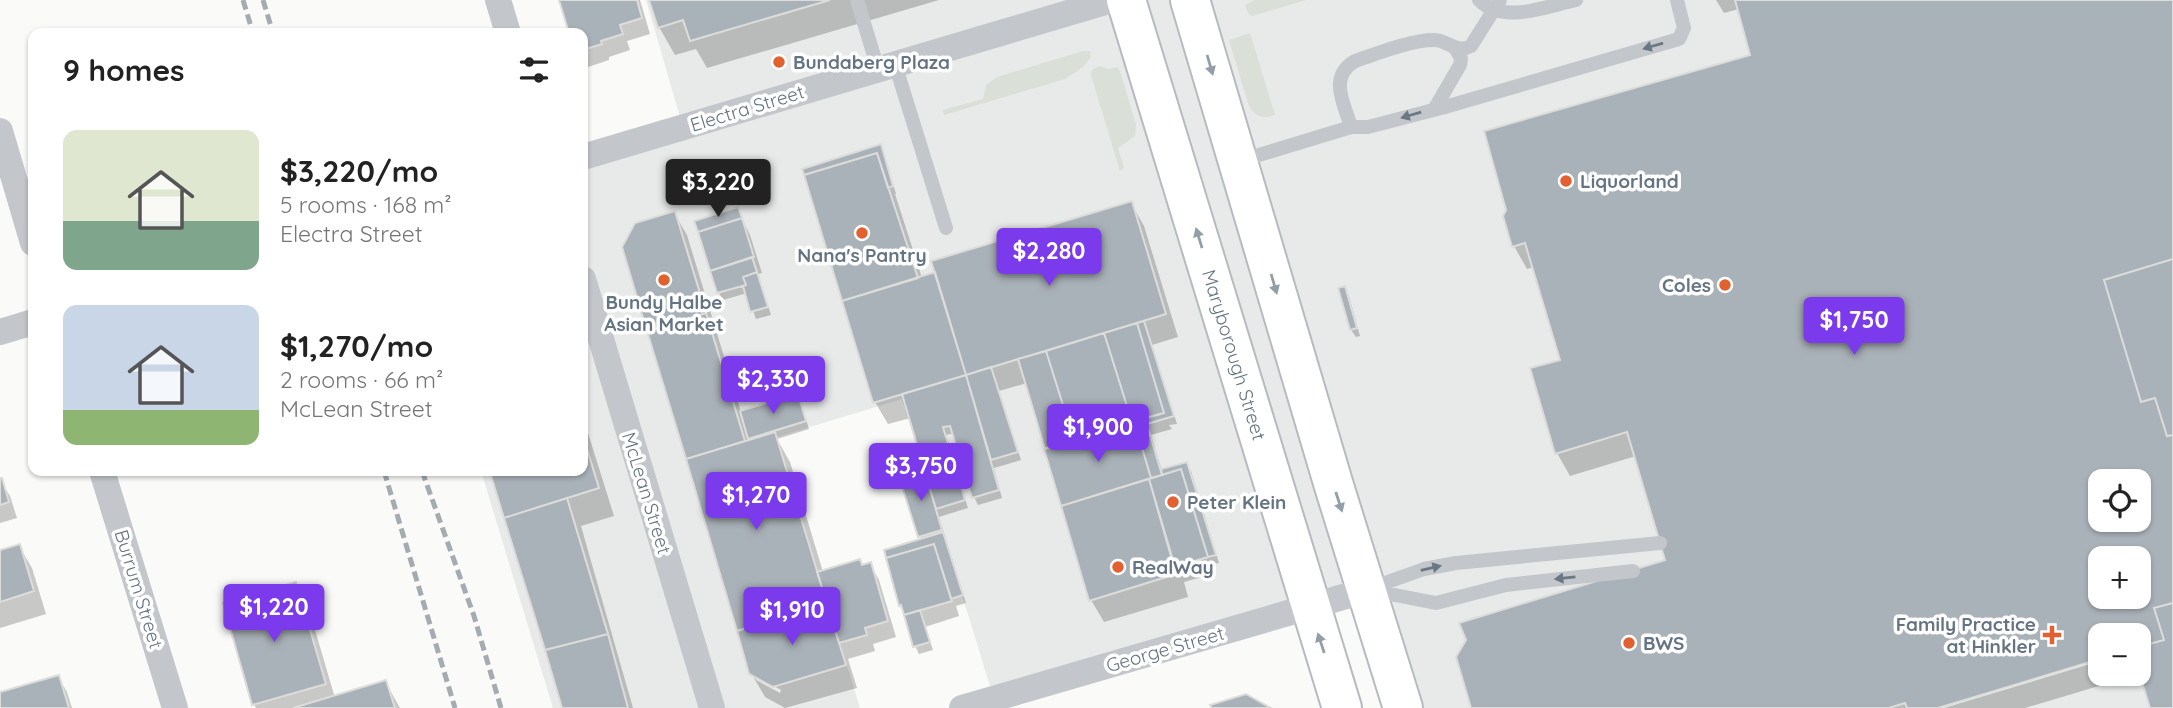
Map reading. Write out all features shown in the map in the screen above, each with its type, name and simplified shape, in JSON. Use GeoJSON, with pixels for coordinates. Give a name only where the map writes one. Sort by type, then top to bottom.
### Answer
{"type":"FeatureCollection","features":[{"type":"Feature","properties":{"kind":"street"},"geometry":{"type":"LineString","coordinates":[[498,0],[506,28]]}},
{"type":"Feature","properties":{"kind":"street","name":"Electra Street"},"geometry":{"type":"LineString","coordinates":[[588,156],[1112,0]]}},
{"type":"Feature","properties":{"kind":"street","name":"Maryborough Street"},"geometry":{"type":"LineString","coordinates":[[1126,0],[1342,708]]}},
{"type":"Feature","properties":{"kind":"street"},"geometry":{"type":"LineString","coordinates":[[1190,0],[1334,486],[1403,708]]}},
{"type":"Feature","properties":{"kind":"street"},"geometry":{"type":"LineString","coordinates":[[0,131],[28,226]]}},
{"type":"Feature","properties":{"kind":"street","name":"McLean Street"},"geometry":{"type":"LineString","coordinates":[[588,296],[712,708]]}},
{"type":"Feature","properties":{"kind":"street"},"geometry":{"type":"LineString","coordinates":[[0,332],[28,324]]}},
{"type":"Feature","properties":{"kind":"street","name":"Burrum Street"},"geometry":{"type":"LineString","coordinates":[[104,476],[175,708]]}},
{"type":"Feature","properties":{"kind":"street","name":"George Street"},"geometry":{"type":"LineString","coordinates":[[962,708],[1367,590]]}},
{"type":"Feature","properties":{"kind":"lane"},"geometry":{"type":"LineString","coordinates":[[856,0],[886,67],[946,228]]}},
{"type":"Feature","properties":{"kind":"lane"},"geometry":{"type":"LineString","coordinates":[[1479,0],[1488,8],[1497,5]]}},
{"type":"Feature","properties":{"kind":"lane"},"geometry":{"type":"LineString","coordinates":[[1497,5],[1510,13],[1576,0]]}},
{"type":"Feature","properties":{"kind":"lane"},"geometry":{"type":"LineString","coordinates":[[1238,161],[1351,127],[1368,127],[1445,107],[1679,38],[1684,28],[1677,0]]}},
{"type":"Feature","properties":{"kind":"lane"},"geometry":{"type":"LineString","coordinates":[[1351,127],[1339,79],[1347,65],[1423,41],[1442,41],[1456,49],[1467,49],[1497,5]]}},
{"type":"Feature","properties":{"kind":"lane"},"geometry":{"type":"LineString","coordinates":[[1435,108],[1460,65],[1461,58],[1456,49]]}},
{"type":"Feature","properties":{"kind":"lane"},"geometry":{"type":"LineString","coordinates":[[1367,590],[1424,569],[1456,562],[1660,543]]}},
{"type":"Feature","properties":{"kind":"lane"},"geometry":{"type":"LineString","coordinates":[[1367,590],[1436,603],[1506,585],[1633,570]]}},
{"type":"Feature","properties":{"kind":"shaded area"},"geometry":{"type":"Polygon","coordinates":[[[646,0],[2173,0],[2173,708],[1400,708],[1363,588],[993,696],[902,399],[777,437],[860,708],[553,708],[483,476],[588,476],[588,152],[682,124],[646,0]]]}},
{"type":"Feature","properties":{"kind":"shaded area"},"geometry":{"type":"Polygon","coordinates":[[[1254,0],[1306,0],[1252,16],[1245,5],[1254,0]]]}},
{"type":"Feature","properties":{"kind":"shaded area"},"geometry":{"type":"Polygon","coordinates":[[[1250,33],[1275,115],[1257,115],[1249,106],[1229,40],[1250,33]]]}},
{"type":"Feature","properties":{"kind":"shaded area"},"geometry":{"type":"Polygon","coordinates":[[[1090,51],[1091,57],[1083,67],[1065,79],[944,115],[943,110],[983,99],[986,85],[997,77],[1090,51]]]}},
{"type":"Feature","properties":{"kind":"shaded area"},"geometry":{"type":"Polygon","coordinates":[[[1099,66],[1109,69],[1117,67],[1120,71],[1136,125],[1135,136],[1118,148],[1124,168],[1120,171],[1091,75],[1092,70],[1099,66]]]}},
{"type":"Feature","properties":{"kind":"building"},"geometry":{"type":"Polygon","coordinates":[[[559,0],[637,0],[642,18],[620,25],[623,34],[588,48],[588,28],[567,28],[559,0]]]}},
{"type":"Feature","properties":{"kind":"building"},"geometry":{"type":"Polygon","coordinates":[[[649,0],[830,0],[690,41],[683,20],[658,28],[649,0]]]}},
{"type":"Feature","properties":{"kind":"building"},"geometry":{"type":"Polygon","coordinates":[[[1735,0],[2173,0],[2173,259],[2104,280],[2141,402],[2155,398],[2167,436],[2173,435],[2173,603],[2154,608],[2164,640],[2151,644],[2151,623],[2088,623],[2088,663],[1938,708],[1907,708],[1905,703],[1889,708],[1471,708],[1456,657],[1466,640],[1459,623],[1665,560],[1627,432],[1555,454],[1530,368],[1560,360],[1525,243],[1512,247],[1503,216],[1506,210],[1484,131],[1750,55],[1735,0]]]}},
{"type":"Feature","properties":{"kind":"building"},"geometry":{"type":"Polygon","coordinates":[[[881,144],[893,186],[888,188],[877,153],[804,175],[802,169],[881,144]]]}},
{"type":"Feature","properties":{"kind":"building","name":"Nana's Pantry"},"geometry":{"type":"Polygon","coordinates":[[[877,153],[918,278],[842,301],[804,175],[877,153]]]}},
{"type":"Feature","properties":{"kind":"building"},"geometry":{"type":"Polygon","coordinates":[[[1132,201],[1166,314],[966,375],[931,261],[1132,201]]]}},
{"type":"Feature","properties":{"kind":"building"},"geometry":{"type":"Polygon","coordinates":[[[738,207],[742,218],[698,232],[694,221],[738,207]]]}},
{"type":"Feature","properties":{"kind":"building","name":"Bundy Halbe Asian Market"},"geometry":{"type":"Polygon","coordinates":[[[675,211],[706,313],[647,331],[622,247],[635,223],[675,211]]]}},
{"type":"Feature","properties":{"kind":"building"},"geometry":{"type":"Polygon","coordinates":[[[742,218],[754,257],[710,271],[698,232],[742,218]]]}},
{"type":"Feature","properties":{"kind":"building"},"geometry":{"type":"Polygon","coordinates":[[[752,257],[757,272],[743,277],[746,285],[717,293],[710,271],[752,257]]]}},
{"type":"Feature","properties":{"kind":"building"},"geometry":{"type":"Polygon","coordinates":[[[2173,259],[2173,435],[2167,436],[2155,398],[2141,402],[2104,280],[2173,259]]]}},
{"type":"Feature","properties":{"kind":"building"},"geometry":{"type":"Polygon","coordinates":[[[757,272],[768,307],[750,312],[743,277],[757,272]]]}},
{"type":"Feature","properties":{"kind":"building"},"geometry":{"type":"Polygon","coordinates":[[[935,272],[966,375],[873,403],[842,301],[935,272]]]}},
{"type":"Feature","properties":{"kind":"building"},"geometry":{"type":"Polygon","coordinates":[[[1345,286],[1357,328],[1350,330],[1338,288],[1345,286]]]}},
{"type":"Feature","properties":{"kind":"building"},"geometry":{"type":"Polygon","coordinates":[[[706,313],[745,441],[686,459],[647,331],[706,313]]]}},
{"type":"Feature","properties":{"kind":"building"},"geometry":{"type":"Polygon","coordinates":[[[1144,321],[1174,416],[1147,424],[1145,418],[1164,413],[1137,323],[1144,321]]]}},
{"type":"Feature","properties":{"kind":"building"},"geometry":{"type":"Polygon","coordinates":[[[1137,323],[1164,413],[1132,422],[1104,333],[1137,323]]]}},
{"type":"Feature","properties":{"kind":"building"},"geometry":{"type":"Polygon","coordinates":[[[1104,333],[1132,422],[1074,440],[1046,351],[1104,333]]]}},
{"type":"Feature","properties":{"kind":"building"},"geometry":{"type":"Polygon","coordinates":[[[1046,351],[1074,440],[1045,449],[1018,359],[1046,351]]]}},
{"type":"Feature","properties":{"kind":"building"},"geometry":{"type":"Polygon","coordinates":[[[991,367],[1018,452],[991,460],[966,375],[991,367]]]}},
{"type":"Feature","properties":{"kind":"building"},"geometry":{"type":"Polygon","coordinates":[[[966,375],[999,490],[972,498],[950,426],[943,427],[965,500],[936,509],[902,394],[966,375]]]}},
{"type":"Feature","properties":{"kind":"building"},"geometry":{"type":"Polygon","coordinates":[[[798,394],[806,421],[748,439],[740,411],[798,394]]]}},
{"type":"Feature","properties":{"kind":"building"},"geometry":{"type":"Polygon","coordinates":[[[1145,418],[1162,475],[1151,478],[1134,421],[1145,418]]]}},
{"type":"Feature","properties":{"kind":"building"},"geometry":{"type":"Polygon","coordinates":[[[1134,421],[1151,478],[1061,506],[1044,449],[1134,421]]]}},
{"type":"Feature","properties":{"kind":"building"},"geometry":{"type":"Polygon","coordinates":[[[775,432],[827,604],[737,631],[686,459],[775,432]]]}},
{"type":"Feature","properties":{"kind":"building"},"geometry":{"type":"Polygon","coordinates":[[[588,452],[599,488],[504,518],[491,476],[588,476],[588,452]]]}},
{"type":"Feature","properties":{"kind":"building"},"geometry":{"type":"Polygon","coordinates":[[[1187,462],[1216,555],[1208,557],[1181,469],[1162,475],[1161,469],[1187,462]]]}},
{"type":"Feature","properties":{"kind":"building"},"geometry":{"type":"Polygon","coordinates":[[[924,469],[942,530],[918,537],[899,477],[924,469]]]}},
{"type":"Feature","properties":{"kind":"building"},"geometry":{"type":"Polygon","coordinates":[[[1181,469],[1208,557],[1175,567],[1149,479],[1181,469]]]}},
{"type":"Feature","properties":{"kind":"building"},"geometry":{"type":"Polygon","coordinates":[[[0,478],[9,502],[0,505],[0,478]]]}},
{"type":"Feature","properties":{"kind":"building"},"geometry":{"type":"Polygon","coordinates":[[[1149,479],[1176,574],[1089,601],[1061,506],[1149,479]]]}},
{"type":"Feature","properties":{"kind":"building"},"geometry":{"type":"Polygon","coordinates":[[[567,498],[608,634],[545,650],[504,518],[567,498]]]}},
{"type":"Feature","properties":{"kind":"building"},"geometry":{"type":"Polygon","coordinates":[[[943,532],[963,595],[951,599],[934,544],[886,558],[884,550],[943,532]]]}},
{"type":"Feature","properties":{"kind":"building"},"geometry":{"type":"Polygon","coordinates":[[[20,544],[34,591],[0,602],[0,550],[20,544]]]}},
{"type":"Feature","properties":{"kind":"building"},"geometry":{"type":"Polygon","coordinates":[[[934,544],[952,601],[904,615],[886,558],[934,544]]]}},
{"type":"Feature","properties":{"kind":"building"},"geometry":{"type":"Polygon","coordinates":[[[860,559],[862,565],[871,562],[888,621],[865,628],[867,635],[839,643],[817,572],[860,559]]]}},
{"type":"Feature","properties":{"kind":"building"},"geometry":{"type":"Polygon","coordinates":[[[296,582],[326,684],[252,705],[223,603],[296,582]]]}},
{"type":"Feature","properties":{"kind":"building"},"geometry":{"type":"Polygon","coordinates":[[[2173,603],[2173,708],[2150,708],[2143,686],[2151,686],[2151,644],[2164,640],[2154,608],[2173,603]]]}},
{"type":"Feature","properties":{"kind":"building"},"geometry":{"type":"Polygon","coordinates":[[[827,604],[846,665],[773,687],[749,674],[737,631],[827,604]]]}},
{"type":"Feature","properties":{"kind":"building"},"geometry":{"type":"Polygon","coordinates":[[[920,610],[930,642],[913,647],[904,615],[920,610]]]}},
{"type":"Feature","properties":{"kind":"building"},"geometry":{"type":"Polygon","coordinates":[[[608,634],[628,708],[562,708],[545,650],[608,634]]]}},
{"type":"Feature","properties":{"kind":"building"},"geometry":{"type":"Polygon","coordinates":[[[59,675],[69,708],[0,708],[0,692],[59,675]]]}},
{"type":"Feature","properties":{"kind":"building"},"geometry":{"type":"Polygon","coordinates":[[[386,680],[395,708],[293,708],[386,680]]]}},
{"type":"Feature","properties":{"kind":"building"},"geometry":{"type":"Polygon","coordinates":[[[1246,694],[1271,708],[1212,708],[1210,705],[1246,694]]]}},
{"type":"Feature","properties":{"kind":"railway"},"geometry":{"type":"LineString","coordinates":[[243,0],[251,28]]}},
{"type":"Feature","properties":{"kind":"railway"},"geometry":{"type":"LineString","coordinates":[[263,0],[271,28]]}},
{"type":"Feature","properties":{"kind":"railway"},"geometry":{"type":"LineString","coordinates":[[385,476],[455,708]]}},
{"type":"Feature","properties":{"kind":"railway"},"geometry":{"type":"LineString","coordinates":[[424,476],[474,616],[501,708]]}},
{"type":"Feature","properties":{"kind":"place","name":"Bundaberg Plaza"},"geometry":{"type":"Point","coordinates":[779,62]}},
{"type":"Feature","properties":{"kind":"place","name":"Liquorland"},"geometry":{"type":"Point","coordinates":[1566,181]}},
{"type":"Feature","properties":{"kind":"place","name":"Nana's Pantry"},"geometry":{"type":"Point","coordinates":[862,233]}},
{"type":"Feature","properties":{"kind":"place","name":"Bundy Halbe Asian Market"},"geometry":{"type":"Point","coordinates":[664,280]}},
{"type":"Feature","properties":{"kind":"place","name":"Coles"},"geometry":{"type":"Point","coordinates":[1725,285]}},
{"type":"Feature","properties":{"kind":"place","name":"Peter Klein"},"geometry":{"type":"Point","coordinates":[1173,502]}},
{"type":"Feature","properties":{"kind":"place","name":"RealWay"},"geometry":{"type":"Point","coordinates":[1118,567]}},
{"type":"Feature","properties":{"kind":"place","name":"Family Practice at Hinkler"},"geometry":{"type":"Point","coordinates":[2052,635]}},
{"type":"Feature","properties":{"kind":"place","name":"BWS"},"geometry":{"type":"Point","coordinates":[1629,643]}}]}
